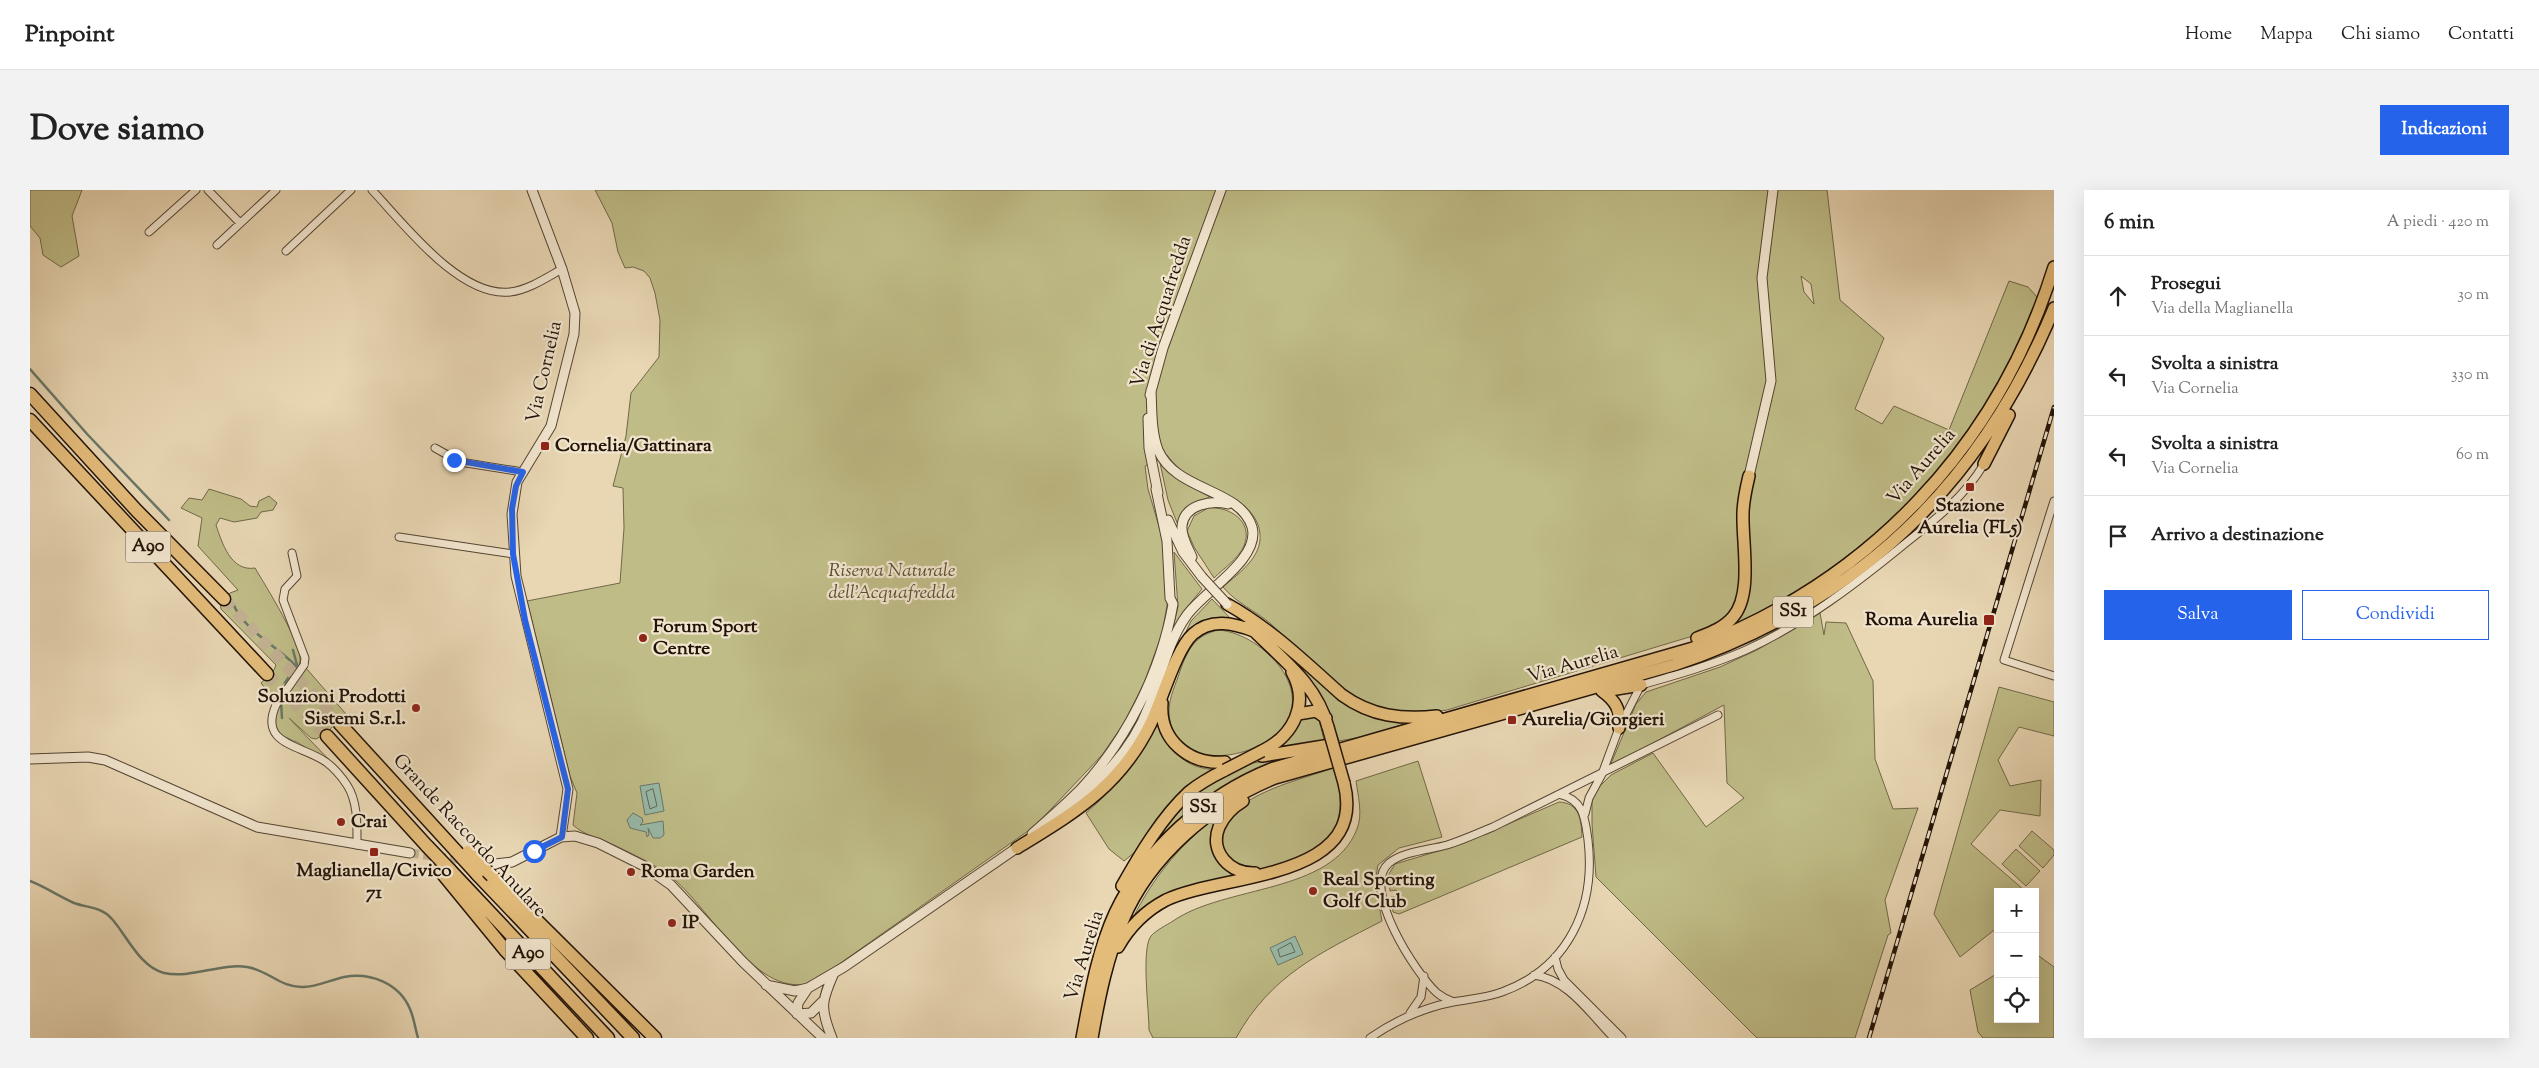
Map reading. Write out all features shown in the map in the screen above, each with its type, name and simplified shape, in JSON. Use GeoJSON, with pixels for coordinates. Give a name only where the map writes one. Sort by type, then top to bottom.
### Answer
{"type":"FeatureCollection","features":[{"type":"Feature","properties":{"kind":"highway","name":"Via Aurelia"},"geometry":{"type":"LineString","coordinates":[[1082,1038],[1099,960],[1115,914],[1134,880],[1161,846],[1202,808],[1235,787],[1264,772],[1376,738],[1686,650],[1767,616],[1834,574],[1891,527],[1946,472],[1990,410],[2026,344],[2054,267]]}},
{"type":"Feature","properties":{"kind":"highway","name":"Via Aurelia"},"geometry":{"type":"LineString","coordinates":[[1092,1038],[1104,981],[1123,919],[1136,895],[1159,863],[1186,835],[1208,816],[1244,793],[1275,778],[1704,654],[1757,632],[1810,603],[1874,558],[1936,500],[1987,437],[2026,371],[2054,308]]}},
{"type":"Feature","properties":{"kind":"highway"},"geometry":{"type":"LineString","coordinates":[[1984,464],[2013,407],[2026,371]]}},
{"type":"Feature","properties":{"kind":"highway","name":"A90"},"geometry":{"type":"LineString","coordinates":[[30,394],[125,498],[224,599]]}},
{"type":"Feature","properties":{"kind":"highway","name":"A90"},"geometry":{"type":"LineString","coordinates":[[30,420],[267,674]]}},
{"type":"Feature","properties":{"kind":"highway"},"geometry":{"type":"LineString","coordinates":[[1600,675],[1635,659],[1715,630],[1736,614],[1744,592],[1743,502],[1749,476]]}},
{"type":"Feature","properties":{"kind":"highway"},"geometry":{"type":"LineString","coordinates":[[1104,981],[1127,932],[1141,916],[1179,895],[1309,860],[1331,843],[1345,817],[1347,802],[1344,783],[1327,722],[1311,689],[1282,656],[1227,604]]}},
{"type":"Feature","properties":{"kind":"highway"},"geometry":{"type":"LineString","coordinates":[[1227,604],[1273,633],[1342,695],[1370,710],[1391,716],[1420,718],[1510,701]]}},
{"type":"Feature","properties":{"kind":"highway"},"geometry":{"type":"LineString","coordinates":[[1017,848],[1075,812],[1101,792],[1133,754],[1163,699],[1183,647],[1197,631],[1216,623],[1240,626],[1254,631]]}},
{"type":"Feature","properties":{"kind":"highway"},"geometry":{"type":"LineString","coordinates":[[1262,754],[1283,736],[1298,714],[1300,689],[1282,656]]}},
{"type":"Feature","properties":{"kind":"highway"},"geometry":{"type":"LineString","coordinates":[[1471,721],[1515,714],[1602,691],[1641,685]]}},
{"type":"Feature","properties":{"kind":"highway"},"geometry":{"type":"LineString","coordinates":[[1602,691],[1618,705],[1619,728]]}},
{"type":"Feature","properties":{"kind":"highway"},"geometry":{"type":"LineString","coordinates":[[1163,699],[1164,724],[1169,736],[1178,747],[1198,760],[1225,766]]}},
{"type":"Feature","properties":{"kind":"highway"},"geometry":{"type":"LineString","coordinates":[[1298,714],[1316,711],[1327,722]]}},
{"type":"Feature","properties":{"kind":"highway","name":"Grande Raccordo Anulare"},"geometry":{"type":"LineString","coordinates":[[340,724],[425,818],[462,852],[477,874],[633,1038]]}},
{"type":"Feature","properties":{"kind":"highway","name":"Grande Raccordo Anulare"},"geometry":{"type":"LineString","coordinates":[[327,736],[394,810],[419,848],[444,869],[608,1038]]}},
{"type":"Feature","properties":{"kind":"highway"},"geometry":{"type":"LineString","coordinates":[[1099,960],[1108,916],[1140,856],[1184,798],[1200,784],[1225,766],[1262,754],[1376,738]]}},
{"type":"Feature","properties":{"kind":"highway"},"geometry":{"type":"LineString","coordinates":[[1269,872],[1243,873],[1231,867],[1220,855],[1217,838],[1220,826],[1228,813],[1275,778]]}},
{"type":"Feature","properties":{"kind":"highway"},"geometry":{"type":"LineString","coordinates":[[462,852],[494,870],[655,1038]]}},
{"type":"Feature","properties":{"kind":"highway"},"geometry":{"type":"LineString","coordinates":[[444,869],[506,951],[587,1038]]}},
{"type":"Feature","properties":{"kind":"highway"},"geometry":{"type":"LineString","coordinates":[[619,1001],[664,1038]]}},
{"type":"Feature","properties":{"kind":"street"},"geometry":{"type":"LineString","coordinates":[[149,232],[196,190]]}},
{"type":"Feature","properties":{"kind":"street"},"geometry":{"type":"LineString","coordinates":[[208,190],[240,223]]}},
{"type":"Feature","properties":{"kind":"street"},"geometry":{"type":"LineString","coordinates":[[217,245],[276,190]]}},
{"type":"Feature","properties":{"kind":"street"},"geometry":{"type":"LineString","coordinates":[[286,250],[351,190]]}},
{"type":"Feature","properties":{"kind":"street","name":"Via Cornelia"},"geometry":{"type":"LineString","coordinates":[[532,190],[562,269],[575,313],[574,334],[549,430],[516,486],[512,509],[513,554],[525,620],[568,789],[562,837]]}},
{"type":"Feature","properties":{"kind":"street","name":"Via di Acquafredda"},"geometry":{"type":"LineString","coordinates":[[1221,190],[1165,342],[1152,390],[1147,430],[1156,489],[1177,541],[1202,577],[1227,604]]}},
{"type":"Feature","properties":{"kind":"street"},"geometry":{"type":"LineString","coordinates":[[1749,476],[1771,381],[1762,278],[1773,190]]}},
{"type":"Feature","properties":{"kind":"street"},"geometry":{"type":"LineString","coordinates":[[377,192],[432,254],[479,286],[498,292],[516,291],[562,269]]}},
{"type":"Feature","properties":{"kind":"street"},"geometry":{"type":"LineString","coordinates":[[766,985],[795,991],[808,988],[834,973],[1017,848],[1087,793],[1130,742],[1149,708],[1181,623],[1197,603],[1243,560],[1253,540],[1252,528],[1241,511],[1226,500],[1184,480],[1165,462],[1158,449],[1153,431],[1152,390]]}},
{"type":"Feature","properties":{"kind":"street"},"geometry":{"type":"LineString","coordinates":[[435,448],[460,462],[523,472]]}},
{"type":"Feature","properties":{"kind":"street"},"geometry":{"type":"LineString","coordinates":[[1370,1038],[1408,1015],[1454,1002],[1502,992],[1534,975],[1555,958],[1574,930],[1589,886],[1590,862],[1584,814],[1590,795],[1602,774],[1619,728],[1641,685],[1738,653],[1776,635],[1810,614],[1872,571],[1925,528],[1961,495],[1984,464]]}},
{"type":"Feature","properties":{"kind":"street"},"geometry":{"type":"LineString","coordinates":[[1017,848],[1081,789],[1106,758],[1137,709],[1153,672],[1173,604],[1170,598],[1167,541],[1156,489]]}},
{"type":"Feature","properties":{"kind":"street"},"geometry":{"type":"LineString","coordinates":[[2054,501],[2004,660],[2054,676]]}},
{"type":"Feature","properties":{"kind":"street"},"geometry":{"type":"LineString","coordinates":[[1202,577],[1185,540],[1182,526],[1184,520],[1196,507],[1209,502],[1228,504],[1241,511]]}},
{"type":"Feature","properties":{"kind":"street"},"geometry":{"type":"LineString","coordinates":[[399,537],[513,554]]}},
{"type":"Feature","properties":{"kind":"street"},"geometry":{"type":"LineString","coordinates":[[292,554],[297,576],[285,590],[283,600],[305,658],[304,665],[276,704],[271,722],[274,734],[326,762],[348,786],[354,804],[357,845]]}},
{"type":"Feature","properties":{"kind":"street"},"geometry":{"type":"LineString","coordinates":[[1454,1002],[1438,994],[1394,930],[1386,912],[1381,880],[1385,868],[1392,861],[1403,856],[1447,845],[1479,833],[1602,774],[1718,715]]}},
{"type":"Feature","properties":{"kind":"street"},"geometry":{"type":"LineString","coordinates":[[30,759],[88,757],[105,760],[122,766],[246,824],[357,845],[419,848]]}},
{"type":"Feature","properties":{"kind":"street"},"geometry":{"type":"LineString","coordinates":[[1559,794],[1573,800],[1584,814]]}},
{"type":"Feature","properties":{"kind":"street"},"geometry":{"type":"LineString","coordinates":[[494,870],[562,837],[574,836],[589,839],[644,866],[668,882],[766,985],[823,1038]]}},
{"type":"Feature","properties":{"kind":"street"},"geometry":{"type":"LineString","coordinates":[[1555,958],[1560,975],[1574,994],[1604,1024],[1622,1038]]}},
{"type":"Feature","properties":{"kind":"street"},"geometry":{"type":"LineString","coordinates":[[797,1014],[811,1013],[822,1002],[834,973]]}},
{"type":"Feature","properties":{"kind":"street"},"geometry":{"type":"LineString","coordinates":[[1534,975],[1554,980],[1574,994]]}},
{"type":"Feature","properties":{"kind":"street"},"geometry":{"type":"LineString","coordinates":[[1408,1015],[1421,997],[1424,976]]}},
{"type":"Feature","properties":{"kind":"street"},"geometry":{"type":"LineString","coordinates":[[797,1014],[797,1005],[808,988]]}},
{"type":"Feature","properties":{"kind":"street"},"geometry":{"type":"LineString","coordinates":[[822,1002],[823,1017],[832,1038]]}},
{"type":"Feature","properties":{"kind":"street"},"geometry":{"type":"LineString","coordinates":[[1604,1024],[1614,1038]]}},
{"type":"Feature","properties":{"kind":"green space"},"geometry":{"type":"Polygon","coordinates":[[[30,190],[82,190],[72,216],[79,256],[61,267],[43,255],[40,238],[30,226],[30,190]]]}},
{"type":"Feature","properties":{"kind":"green space","name":"Riserva Naturale dell'Acquafredda"},"geometry":{"type":"Polygon","coordinates":[[[595,190],[1827,190],[1840,300],[1884,338],[1855,409],[1882,424],[1894,406],[1949,430],[2009,281],[2028,287],[2038,298],[2006,371],[1982,412],[1955,450],[1924,486],[1891,519],[1856,549],[1818,577],[1778,602],[1736,623],[1447,710],[1411,714],[1390,712],[1356,699],[1340,688],[1271,624],[1234,598],[1223,587],[1244,569],[1255,555],[1259,546],[1259,528],[1249,510],[1232,497],[1188,477],[1167,455],[1145,466],[1148,489],[1163,540],[1169,594],[1162,634],[1144,683],[1124,723],[1102,755],[1035,826],[815,981],[794,985],[774,979],[754,966],[670,876],[643,859],[587,834],[573,825],[577,793],[570,776],[527,601],[620,583],[624,528],[623,488],[613,486],[626,436],[631,393],[659,357],[660,320],[650,278],[644,271],[633,267],[625,268],[618,252],[612,223],[595,190]],[[1801,276],[1804,292],[1814,304],[1811,284],[1801,276]]]}},
{"type":"Feature","properties":{"kind":"green space"},"geometry":{"type":"Polygon","coordinates":[[[1160,463],[1180,481],[1209,496],[1200,501],[1178,525],[1168,500],[1160,463]]]}},
{"type":"Feature","properties":{"kind":"green space"},"geometry":{"type":"Polygon","coordinates":[[[209,489],[241,499],[250,506],[257,507],[259,501],[269,496],[277,503],[273,510],[261,512],[257,518],[234,522],[220,518],[216,525],[225,548],[234,561],[240,566],[255,568],[296,643],[300,662],[299,667],[290,683],[274,701],[261,683],[274,670],[276,665],[221,609],[220,603],[230,593],[238,590],[198,546],[202,518],[181,508],[189,498],[202,500],[209,489]]]}},
{"type":"Feature","properties":{"kind":"green space"},"geometry":{"type":"Polygon","coordinates":[[[1208,508],[1216,508],[1231,513],[1243,522],[1246,529],[1244,546],[1241,551],[1214,578],[1194,547],[1187,531],[1194,516],[1208,508]]]}},
{"type":"Feature","properties":{"kind":"green space"},"geometry":{"type":"Polygon","coordinates":[[[1174,552],[1202,589],[1183,612],[1171,634],[1178,607],[1174,552]]]}},
{"type":"Feature","properties":{"kind":"green space"},"geometry":{"type":"Polygon","coordinates":[[[1212,599],[1232,620],[1183,638],[1191,621],[1212,599]]]}},
{"type":"Feature","properties":{"kind":"green space"},"geometry":{"type":"Polygon","coordinates":[[[1820,613],[1824,635],[1826,622],[1846,623],[1873,681],[1875,759],[1893,809],[1918,808],[1885,900],[1891,933],[1888,935],[1855,1038],[1757,1038],[1596,877],[1592,801],[1598,788],[1611,775],[1653,753],[1706,827],[1744,798],[1727,783],[1724,705],[1610,766],[1636,704],[1646,692],[1720,667],[1757,650],[1820,613]]]}},
{"type":"Feature","properties":{"kind":"green space"},"geometry":{"type":"Polygon","coordinates":[[[1219,630],[1236,634],[1253,642],[1269,654],[1282,669],[1290,685],[1292,702],[1288,719],[1275,735],[1245,751],[1228,755],[1210,755],[1195,751],[1181,743],[1173,730],[1169,706],[1186,656],[1198,639],[1219,630]]]}},
{"type":"Feature","properties":{"kind":"green space"},"geometry":{"type":"Polygon","coordinates":[[[1290,653],[1329,690],[1357,709],[1390,721],[1409,723],[1361,737],[1339,741],[1327,708],[1317,689],[1290,653]]]}},
{"type":"Feature","properties":{"kind":"green space"},"geometry":{"type":"Polygon","coordinates":[[[306,668],[346,714],[325,734],[316,739],[311,738],[289,718],[333,764],[295,741],[292,742],[277,733],[274,718],[279,704],[306,668]]]}},
{"type":"Feature","properties":{"kind":"green space"},"geometry":{"type":"Polygon","coordinates":[[[1999,687],[2054,702],[2054,736],[2019,727],[1998,760],[2010,786],[2041,780],[2040,816],[2000,810],[1971,844],[2022,888],[1994,888],[1994,930],[1960,957],[1934,914],[1999,687]]]}},
{"type":"Feature","properties":{"kind":"green space"},"geometry":{"type":"Polygon","coordinates":[[[1318,716],[1324,740],[1277,748],[1301,719],[1318,716]]]}},
{"type":"Feature","properties":{"kind":"green space"},"geometry":{"type":"Polygon","coordinates":[[[1158,720],[1179,756],[1194,766],[1217,770],[1141,847],[1124,861],[1109,849],[1086,813],[1127,770],[1144,746],[1158,720]]]}},
{"type":"Feature","properties":{"kind":"green space"},"geometry":{"type":"Polygon","coordinates":[[[1289,756],[1253,772],[1219,791],[1157,839],[1183,803],[1198,791],[1243,765],[1289,756]]]}},
{"type":"Feature","properties":{"kind":"green space","name":"Real Sporting Golf Club"},"geometry":{"type":"Polygon","coordinates":[[[1418,761],[1442,837],[1399,848],[1378,865],[1375,882],[1382,921],[1318,955],[1281,982],[1250,1016],[1236,1038],[1153,1038],[1149,1030],[1146,980],[1146,953],[1151,936],[1195,909],[1275,886],[1302,877],[1325,866],[1344,850],[1357,829],[1360,811],[1356,781],[1418,761]]]}},
{"type":"Feature","properties":{"kind":"green space"},"geometry":{"type":"Polygon","coordinates":[[[1333,768],[1339,791],[1339,814],[1331,835],[1324,843],[1309,854],[1264,869],[1252,870],[1232,864],[1221,847],[1221,842],[1224,824],[1233,813],[1244,803],[1273,788],[1333,768]]]}},
{"type":"Feature","properties":{"kind":"green space"},"geometry":{"type":"Polygon","coordinates":[[[1559,802],[1566,803],[1575,809],[1580,819],[1582,837],[1399,914],[1393,912],[1391,897],[1398,896],[1396,890],[1390,891],[1389,874],[1395,864],[1462,844],[1559,802]]]}},
{"type":"Feature","properties":{"kind":"green space"},"geometry":{"type":"Polygon","coordinates":[[[1219,816],[1211,844],[1212,849],[1232,876],[1149,906],[1133,918],[1149,889],[1170,861],[1193,837],[1219,816]]]}},
{"type":"Feature","properties":{"kind":"green space"},"geometry":{"type":"Polygon","coordinates":[[[2032,831],[2054,850],[2054,855],[2043,868],[2019,846],[2032,831]]]}},
{"type":"Feature","properties":{"kind":"green space"},"geometry":{"type":"Polygon","coordinates":[[[2016,849],[2040,871],[2026,886],[2002,864],[2016,849]]]}},
{"type":"Feature","properties":{"kind":"green space"},"geometry":{"type":"Polygon","coordinates":[[[2039,956],[2054,967],[2054,1038],[1983,1038],[1978,1032],[1970,990],[1994,975],[1994,1023],[2039,1023],[2039,956]]]}},
{"type":"Feature","properties":{"kind":"water"},"geometry":{"type":"Polygon","coordinates":[[[659,783],[664,811],[645,815],[640,786],[659,783]]]}},
{"type":"Feature","properties":{"kind":"water"},"geometry":{"type":"Polygon","coordinates":[[[633,813],[642,818],[643,822],[640,825],[663,821],[664,835],[660,838],[653,838],[648,828],[649,835],[647,837],[646,832],[630,828],[627,820],[633,813]]]}},
{"type":"Feature","properties":{"kind":"water"},"geometry":{"type":"Polygon","coordinates":[[[1295,936],[1303,954],[1278,965],[1270,948],[1295,936]]]}},
{"type":"Feature","properties":{"kind":"waterway"},"geometry":{"type":"LineString","coordinates":[[30,369],[88,435],[169,520]]}},
{"type":"Feature","properties":{"kind":"waterway","name":"Grande Raccordo Anulare"},"geometry":{"type":"LineString","coordinates":[[233,603],[244,621],[296,666]]}},
{"type":"Feature","properties":{"kind":"waterway","name":"Grande Raccordo Anulare"},"geometry":{"type":"LineString","coordinates":[[278,693],[297,665],[293,650]]}},
{"type":"Feature","properties":{"kind":"waterway"},"geometry":{"type":"LineString","coordinates":[[281,702],[282,718]]}},
{"type":"Feature","properties":{"kind":"waterway"},"geometry":{"type":"LineString","coordinates":[[282,736],[292,741]]}},
{"type":"Feature","properties":{"kind":"waterway"},"geometry":{"type":"LineString","coordinates":[[30,881],[74,903],[104,912],[118,926],[141,958],[155,970],[164,973],[185,974],[237,966],[255,969],[295,987],[313,986],[354,976],[364,976],[383,981],[399,992],[405,1000],[411,1012],[418,1038]]}},
{"type":"Feature","properties":{"kind":"tunnel"},"geometry":{"type":"LineString","coordinates":[[224,599],[340,724]]}},
{"type":"Feature","properties":{"kind":"tunnel"},"geometry":{"type":"LineString","coordinates":[[267,674],[327,736]]}},
{"type":"Feature","properties":{"kind":"tunnel"},"geometry":{"type":"LineString","coordinates":[[410,853],[495,864]]}},
{"type":"Feature","properties":{"kind":"railway"},"geometry":{"type":"LineString","coordinates":[[1869,1038],[2054,407]]}},
{"type":"Feature","properties":{"kind":"place","name":"Cornelia/Gattinara"},"geometry":{"type":"Point","coordinates":[545,446]}},
{"type":"Feature","properties":{"kind":"place","name":"Stazione Aurelia (FL5)"},"geometry":{"type":"Point","coordinates":[1970,487]}},
{"type":"Feature","properties":{"kind":"place","name":"Roma Aurelia"},"geometry":{"type":"Point","coordinates":[1989,620]}},
{"type":"Feature","properties":{"kind":"place","name":"Forum Sport Centre"},"geometry":{"type":"Point","coordinates":[643,638]}},
{"type":"Feature","properties":{"kind":"place","name":"Soluzioni Prodotti Sistemi S.r.l."},"geometry":{"type":"Point","coordinates":[416,708]}},
{"type":"Feature","properties":{"kind":"place","name":"Aurelia/Giorgieri"},"geometry":{"type":"Point","coordinates":[1512,720]}},
{"type":"Feature","properties":{"kind":"place","name":"Crai"},"geometry":{"type":"Point","coordinates":[341,822]}},
{"type":"Feature","properties":{"kind":"place","name":"Maglianella/Civico 71"},"geometry":{"type":"Point","coordinates":[374,852]}},
{"type":"Feature","properties":{"kind":"place","name":"Roma Garden"},"geometry":{"type":"Point","coordinates":[631,872]}},
{"type":"Feature","properties":{"kind":"place","name":"Real Sporting Golf Club"},"geometry":{"type":"Point","coordinates":[1313,891]}},
{"type":"Feature","properties":{"kind":"place","name":"IP"},"geometry":{"type":"Point","coordinates":[672,923]}},
{"type":"Feature","properties":{"kind":"route"},"geometry":{"type":"LineString","coordinates":[[454,460],[523,472],[516,486],[512,514],[513,554],[516,576],[525,620],[568,789],[562,837],[534,851]]}}]}
